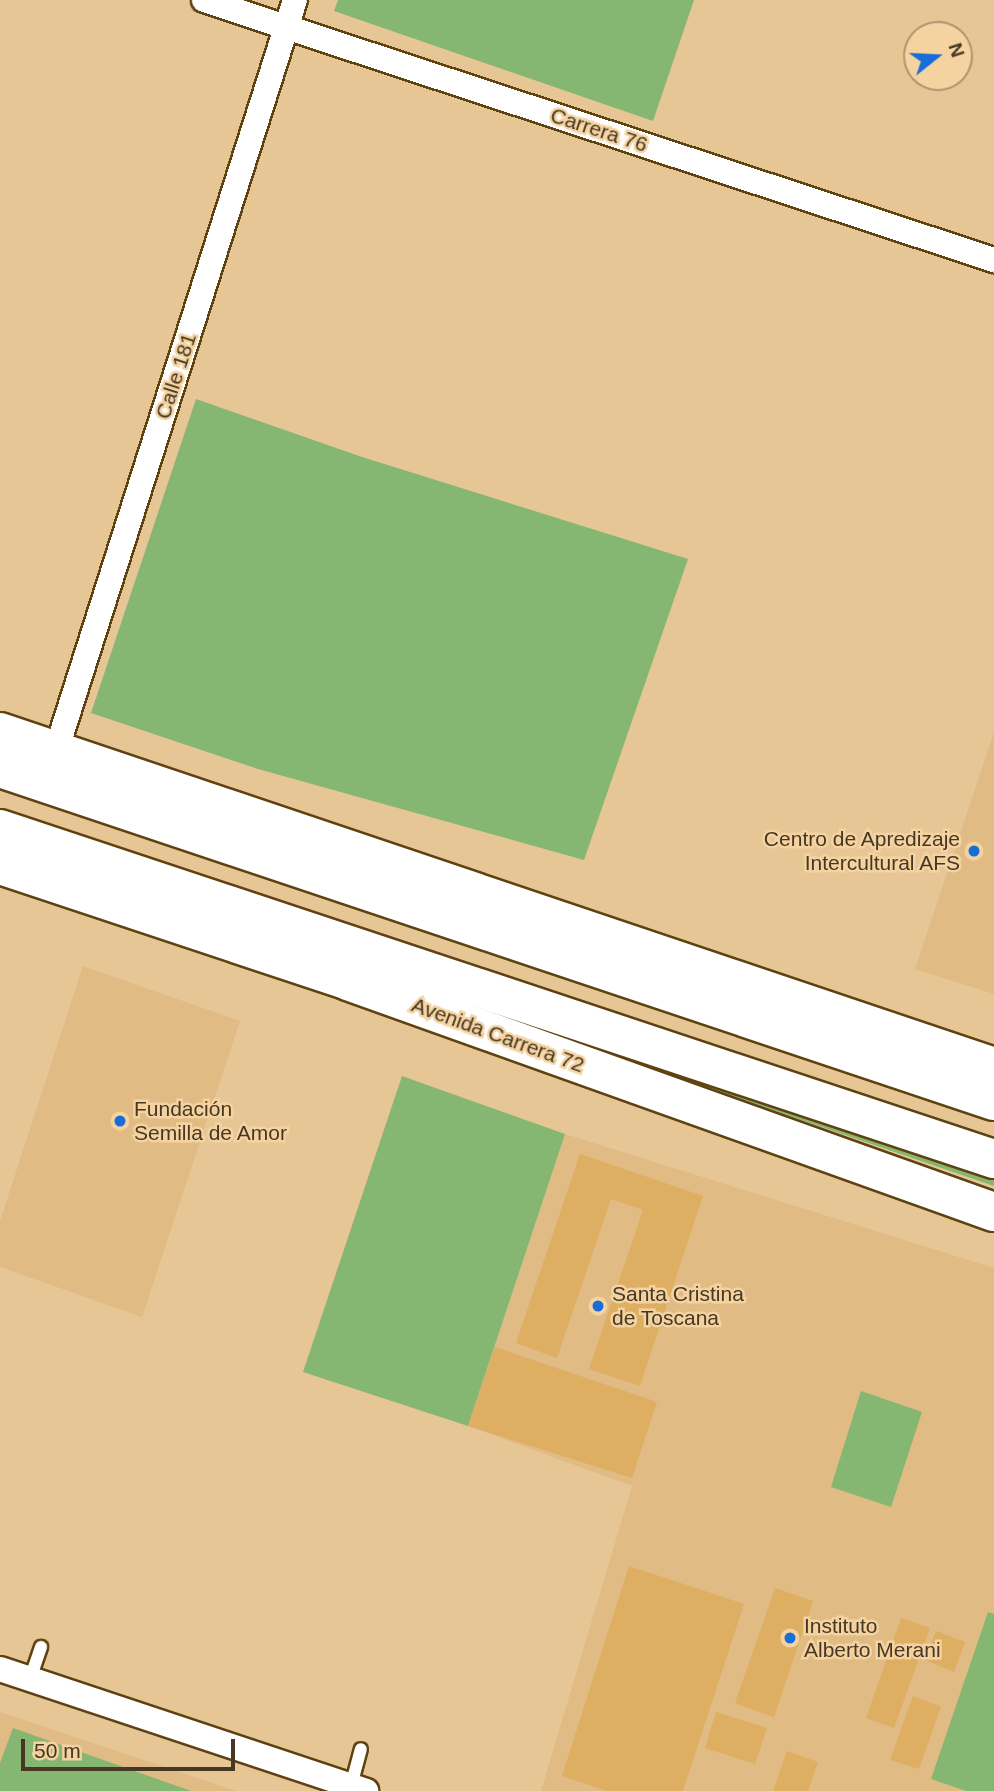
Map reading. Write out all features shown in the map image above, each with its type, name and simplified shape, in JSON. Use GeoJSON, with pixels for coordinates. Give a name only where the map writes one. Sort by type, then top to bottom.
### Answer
{"type":"FeatureCollection","features":[{"type":"Feature","properties":{"kind":"highway"},"geometry":{"type":"LineString","coordinates":[[0,732],[994,1067]]}},
{"type":"Feature","properties":{"kind":"highway"},"geometry":{"type":"LineString","coordinates":[[0,768],[994,1101]]}},
{"type":"Feature","properties":{"kind":"highway","name":"Avenida Carrera 72"},"geometry":{"type":"LineString","coordinates":[[0,829],[994,1159]]}},
{"type":"Feature","properties":{"kind":"highway","name":"Avenida Carrera 72"},"geometry":{"type":"LineString","coordinates":[[0,865],[348,981],[994,1212]]}},
{"type":"Feature","properties":{"kind":"street","name":"Carrera 76"},"geometry":{"type":"LineString","coordinates":[[204,0],[994,260]]}},
{"type":"Feature","properties":{"kind":"street","name":"Calle 181"},"geometry":{"type":"LineString","coordinates":[[56,751],[296,0]]}},
{"type":"Feature","properties":{"kind":"street"},"geometry":{"type":"LineString","coordinates":[[0,1669],[359,1788]]}},
{"type":"Feature","properties":{"kind":"lane"},"geometry":{"type":"LineString","coordinates":[[30,1679],[41,1647]]}},
{"type":"Feature","properties":{"kind":"lane"},"geometry":{"type":"LineString","coordinates":[[359,1788],[361,1749]]}},
{"type":"Feature","properties":{"kind":"shaded area","name":"Centro de Apredizaje Intercultural AFS"},"geometry":{"type":"Polygon","coordinates":[[[994,732],[994,994],[915,969],[994,732]]]}},
{"type":"Feature","properties":{"kind":"shaded area","name":"Fundación Semilla de Amor"},"geometry":{"type":"Polygon","coordinates":[[[83,966],[240,1021],[142,1317],[0,1267],[0,1221],[83,966]]]}},
{"type":"Feature","properties":{"kind":"shaded area","name":"Instituto Alberto Merani"},"geometry":{"type":"Polygon","coordinates":[[[565,1134],[994,1268],[994,1791],[541,1791],[632,1486],[468,1426],[565,1134]]]}},
{"type":"Feature","properties":{"kind":"shaded area"},"geometry":{"type":"Polygon","coordinates":[[[0,1712],[236,1791],[0,1791],[0,1712]]]}},
{"type":"Feature","properties":{"kind":"green space"},"geometry":{"type":"Polygon","coordinates":[[[338,0],[694,0],[653,121],[334,11],[338,0]]]}},
{"type":"Feature","properties":{"kind":"green space"},"geometry":{"type":"Polygon","coordinates":[[[196,399],[362,457],[688,559],[584,860],[258,769],[91,713],[196,399]]]}},
{"type":"Feature","properties":{"kind":"green space"},"geometry":{"type":"Polygon","coordinates":[[[277,935],[994,1179],[994,1186],[276,940],[277,935]]]}},
{"type":"Feature","properties":{"kind":"green space"},"geometry":{"type":"Polygon","coordinates":[[[402,1076],[565,1134],[468,1426],[303,1372],[402,1076]]]}},
{"type":"Feature","properties":{"kind":"green space"},"geometry":{"type":"Polygon","coordinates":[[[861,1391],[922,1412],[891,1507],[831,1487],[861,1391]]]}},
{"type":"Feature","properties":{"kind":"green space"},"geometry":{"type":"Polygon","coordinates":[[[988,1612],[994,1614],[994,1791],[966,1791],[931,1779],[988,1612]]]}},
{"type":"Feature","properties":{"kind":"green space"},"geometry":{"type":"Polygon","coordinates":[[[13,1728],[191,1791],[0,1791],[0,1763],[13,1728]]]}},
{"type":"Feature","properties":{"kind":"building"},"geometry":{"type":"Polygon","coordinates":[[[580,1154],[703,1196],[640,1386],[589,1369],[643,1210],[611,1199],[557,1358],[516,1343],[580,1154]]]}},
{"type":"Feature","properties":{"kind":"building"},"geometry":{"type":"Polygon","coordinates":[[[495,1347],[657,1402],[632,1478],[468,1426],[495,1347]]]}},
{"type":"Feature","properties":{"kind":"building"},"geometry":{"type":"Polygon","coordinates":[[[629,1566],[744,1604],[683,1791],[607,1791],[562,1776],[629,1566]]]}},
{"type":"Feature","properties":{"kind":"building"},"geometry":{"type":"Polygon","coordinates":[[[775,1588],[813,1601],[774,1717],[735,1703],[775,1588]]]}},
{"type":"Feature","properties":{"kind":"building"},"geometry":{"type":"Polygon","coordinates":[[[901,1618],[930,1628],[894,1728],[866,1718],[901,1618]]]}},
{"type":"Feature","properties":{"kind":"building"},"geometry":{"type":"Polygon","coordinates":[[[936,1631],[965,1642],[954,1672],[925,1660],[936,1631]]]}},
{"type":"Feature","properties":{"kind":"building"},"geometry":{"type":"Polygon","coordinates":[[[913,1696],[941,1707],[919,1769],[890,1760],[913,1696]]]}},
{"type":"Feature","properties":{"kind":"building"},"geometry":{"type":"Polygon","coordinates":[[[716,1712],[767,1728],[755,1764],[705,1748],[716,1712]]]}},
{"type":"Feature","properties":{"kind":"building"},"geometry":{"type":"Polygon","coordinates":[[[787,1751],[818,1762],[808,1791],[773,1791],[787,1751]]]}},
{"type":"Feature","properties":{"kind":"place","name":"Centro de Apredizaje Intercultural AFS"},"geometry":{"type":"Point","coordinates":[974,851]}},
{"type":"Feature","properties":{"kind":"place","name":"Fundación Semilla de Amor"},"geometry":{"type":"Point","coordinates":[120,1121]}},
{"type":"Feature","properties":{"kind":"place","name":"Santa Cristina de Toscana"},"geometry":{"type":"Point","coordinates":[598,1306]}},
{"type":"Feature","properties":{"kind":"place","name":"Instituto Alberto Merani"},"geometry":{"type":"Point","coordinates":[790,1638]}}]}
